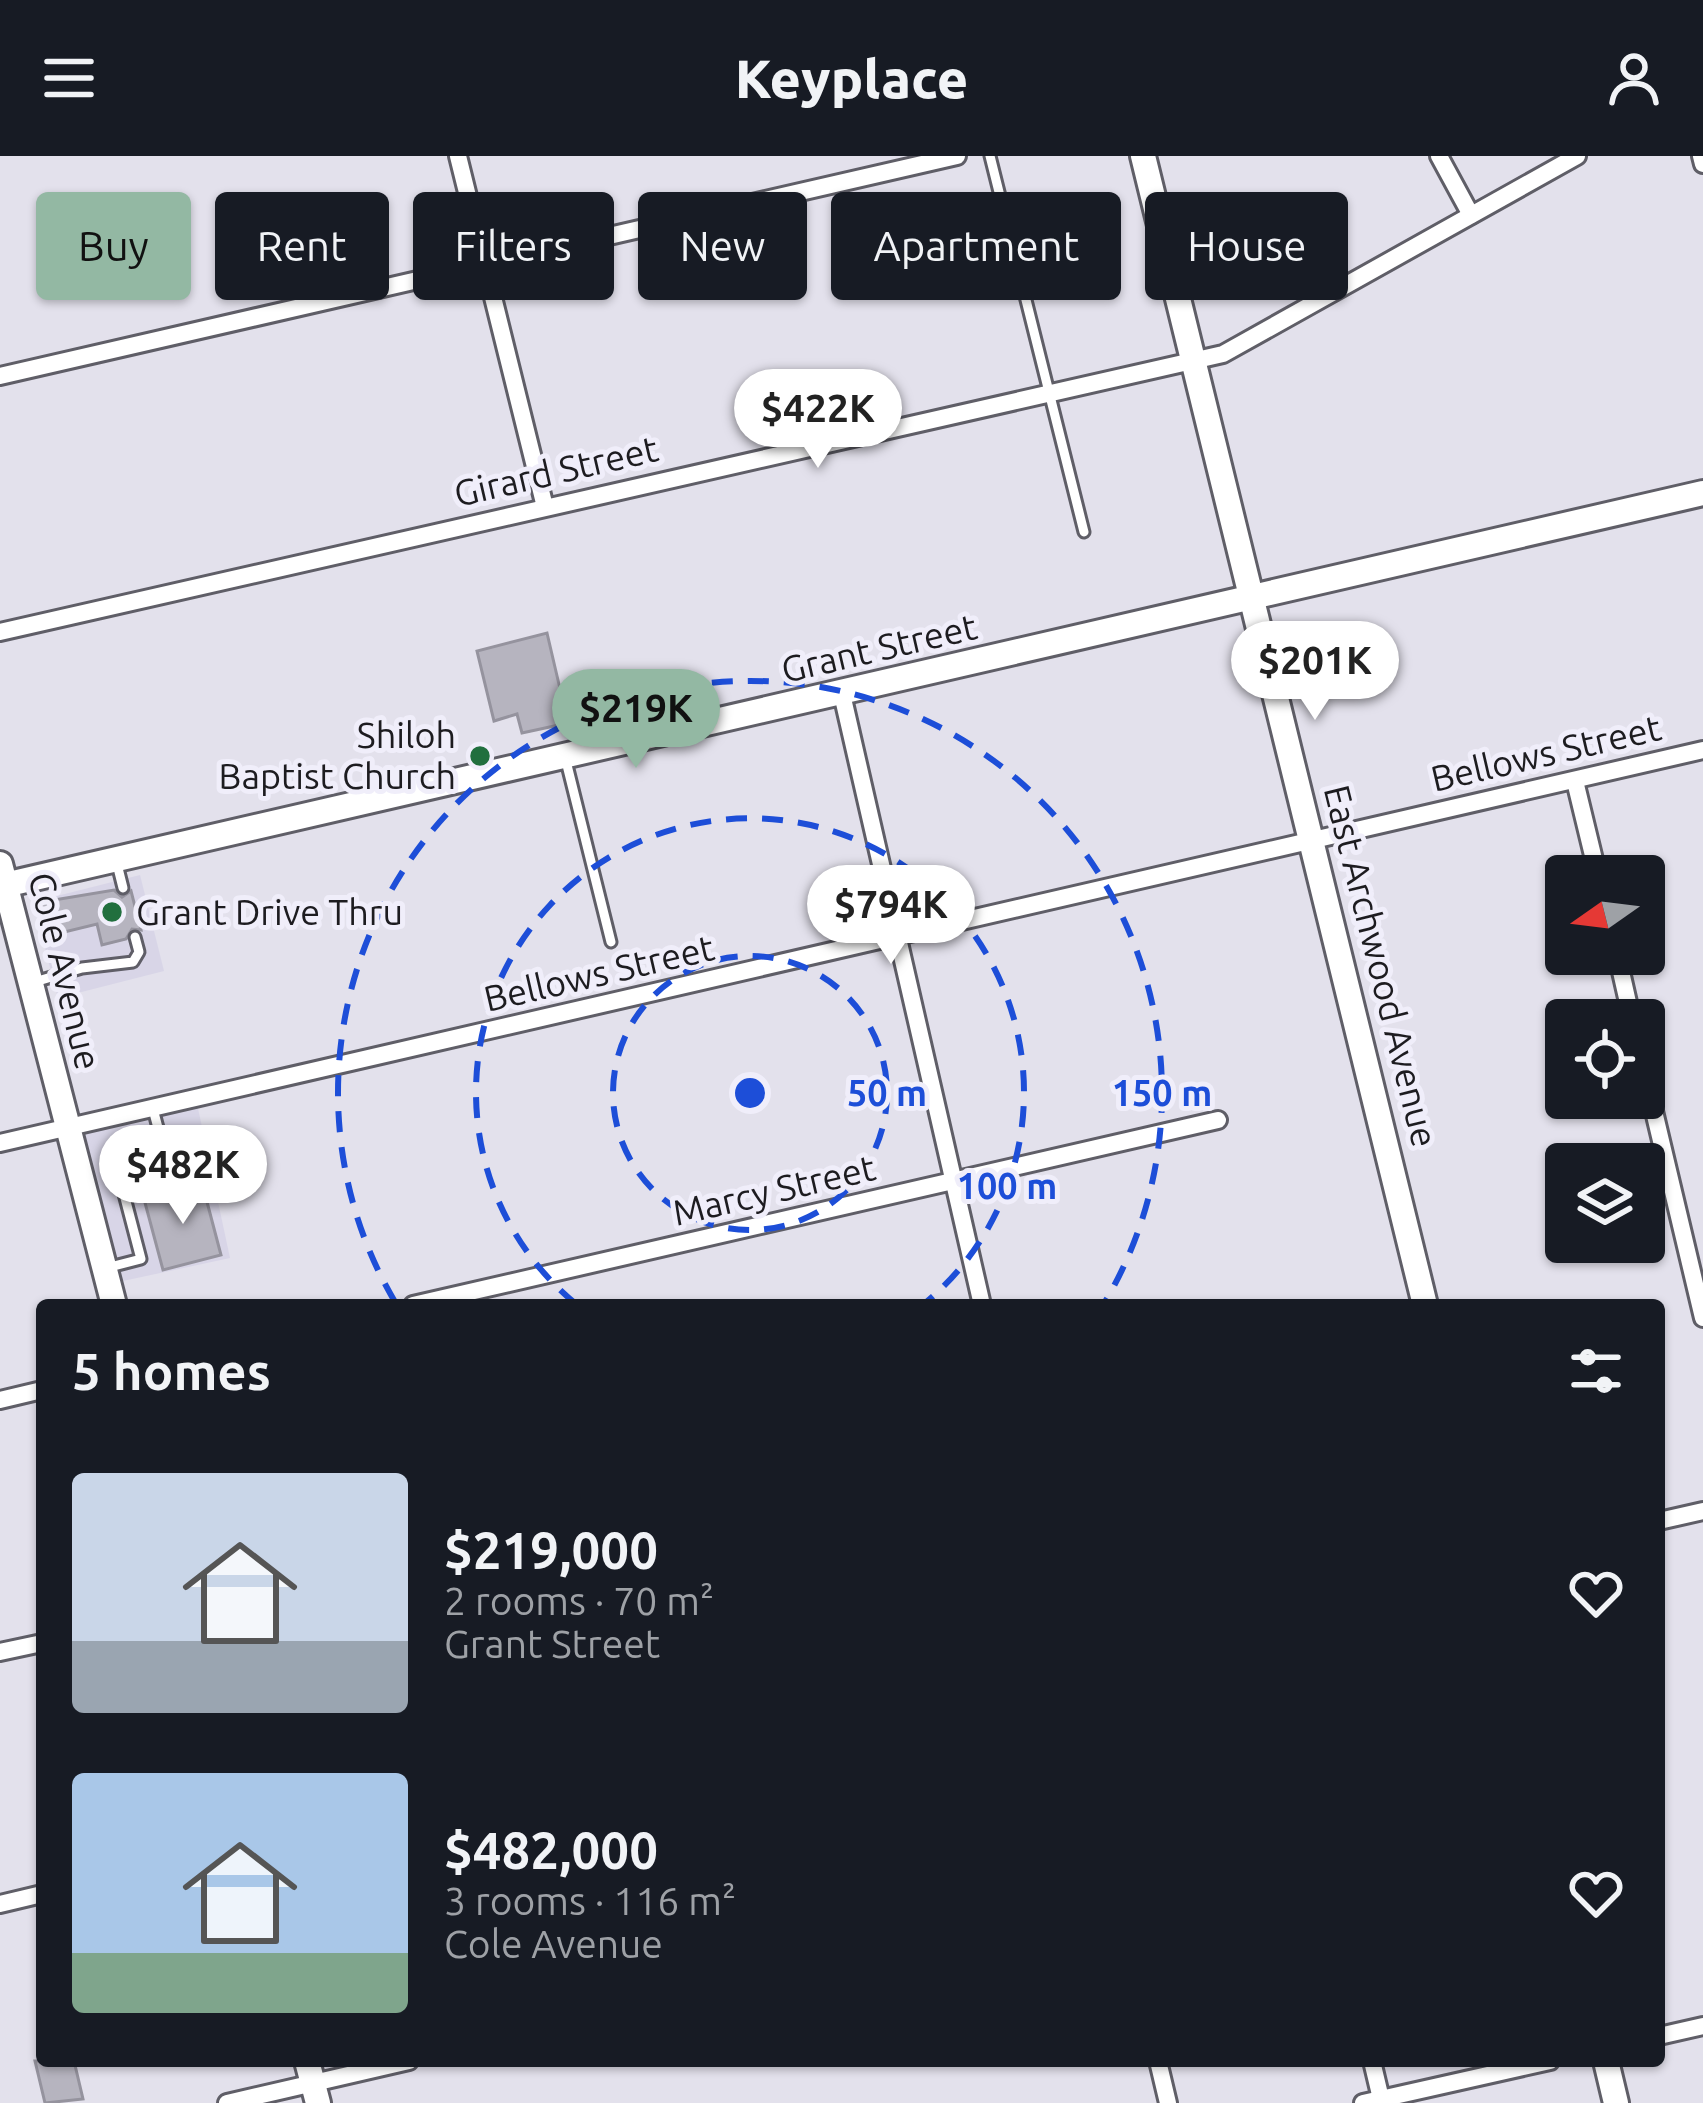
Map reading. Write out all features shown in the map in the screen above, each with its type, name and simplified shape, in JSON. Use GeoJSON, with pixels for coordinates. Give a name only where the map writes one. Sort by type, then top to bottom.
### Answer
{"type":"FeatureCollection","features":[{"type":"Feature","properties":{"kind":"street"},"geometry":{"type":"LineString","coordinates":[[458,156],[468,192]]}},
{"type":"Feature","properties":{"kind":"street"},"geometry":{"type":"LineString","coordinates":[[614,236],[957,156]]}},
{"type":"Feature","properties":{"kind":"street","name":"East Archwood Avenue"},"geometry":{"type":"LineString","coordinates":[[1143,156],[1425,1299]]}},
{"type":"Feature","properties":{"kind":"street"},"geometry":{"type":"LineString","coordinates":[[1439,156],[1471,214]]}},
{"type":"Feature","properties":{"kind":"street","name":"Girard Street"},"geometry":{"type":"LineString","coordinates":[[0,632],[1223,354],[1577,156]]}},
{"type":"Feature","properties":{"kind":"street"},"geometry":{"type":"LineString","coordinates":[[0,376],[413,282]]}},
{"type":"Feature","properties":{"kind":"street"},"geometry":{"type":"LineString","coordinates":[[495,300],[545,507]]}},
{"type":"Feature","properties":{"kind":"street","name":"Grant Street"},"geometry":{"type":"LineString","coordinates":[[2,878],[116,859],[1703,493]]}},
{"type":"Feature","properties":{"kind":"street"},"geometry":{"type":"LineString","coordinates":[[842,694],[981,1299]]}},
{"type":"Feature","properties":{"kind":"street","name":"Bellows Street"},"geometry":{"type":"LineString","coordinates":[[0,1143],[1703,750]]}},
{"type":"Feature","properties":{"kind":"street"},"geometry":{"type":"LineString","coordinates":[[1576,781],[1593,855]]}},
{"type":"Feature","properties":{"kind":"street","name":"Cole Avenue"},"geometry":{"type":"LineString","coordinates":[[2,878],[9,933],[32,982],[112,1299]]}},
{"type":"Feature","properties":{"kind":"street"},"geometry":{"type":"LineString","coordinates":[[1656,1119],[1703,1318]]}},
{"type":"Feature","properties":{"kind":"street","name":"Marcy Street"},"geometry":{"type":"LineString","coordinates":[[440,1299],[1218,1120]]}},
{"type":"Feature","properties":{"kind":"street"},"geometry":{"type":"LineString","coordinates":[[0,1400],[36,1391]]}},
{"type":"Feature","properties":{"kind":"street"},"geometry":{"type":"LineString","coordinates":[[1665,1520],[1703,1511]]}},
{"type":"Feature","properties":{"kind":"street"},"geometry":{"type":"LineString","coordinates":[[0,1652],[36,1643]]}},
{"type":"Feature","properties":{"kind":"street"},"geometry":{"type":"LineString","coordinates":[[0,1904],[36,1895]]}},
{"type":"Feature","properties":{"kind":"street"},"geometry":{"type":"LineString","coordinates":[[1665,2035],[1703,2026]]}},
{"type":"Feature","properties":{"kind":"street"},"geometry":{"type":"LineString","coordinates":[[227,2103],[381,2067]]}},
{"type":"Feature","properties":{"kind":"street"},"geometry":{"type":"LineString","coordinates":[[1159,2067],[1168,2103]]}},
{"type":"Feature","properties":{"kind":"street"},"geometry":{"type":"LineString","coordinates":[[1373,2067],[1376,2102],[1525,2067]]}},
{"type":"Feature","properties":{"kind":"street"},"geometry":{"type":"LineString","coordinates":[[1607,2067],[1616,2103]]}},
{"type":"Feature","properties":{"kind":"lane"},"geometry":{"type":"LineString","coordinates":[[990,156],[1084,532]]}},
{"type":"Feature","properties":{"kind":"lane"},"geometry":{"type":"LineString","coordinates":[[565,757],[610,942]]}},
{"type":"Feature","properties":{"kind":"lane"},"geometry":{"type":"LineString","coordinates":[[116,859],[123,888]]}},
{"type":"Feature","properties":{"kind":"lane"},"geometry":{"type":"LineString","coordinates":[[32,982],[82,968],[133,962],[139,952],[135,937]]}},
{"type":"Feature","properties":{"kind":"lane"},"geometry":{"type":"LineString","coordinates":[[105,1269],[141,1259],[118,1172],[166,1158],[153,1109]]}},
{"type":"Feature","properties":{"kind":"shaded area"},"geometry":{"type":"Polygon","coordinates":[[[140,875],[164,971],[58,998],[33,902],[140,875]]]}},
{"type":"Feature","properties":{"kind":"shaded area"},"geometry":{"type":"Polygon","coordinates":[[[196,1099],[230,1258],[109,1284],[67,1128],[196,1099]]]}},
{"type":"Feature","properties":{"kind":"building","name":"Shiloh Baptist Church"},"geometry":{"type":"Polygon","coordinates":[[[547,633],[568,723],[522,733],[517,714],[494,721],[477,651],[547,633]]]}},
{"type":"Feature","properties":{"kind":"building"},"geometry":{"type":"Polygon","coordinates":[[[114,890],[122,897],[131,891],[141,930],[132,929],[126,939],[102,945],[97,924],[44,937],[36,903],[114,890]]]}},
{"type":"Feature","properties":{"kind":"building"},"geometry":{"type":"Polygon","coordinates":[[[202,1183],[221,1255],[163,1270],[144,1199],[202,1183]]]}},
{"type":"Feature","properties":{"kind":"building"},"geometry":{"type":"Polygon","coordinates":[[[36,2067],[75,2067],[83,2099],[45,2103],[36,2067]]]}},
{"type":"Feature","properties":{"kind":"place","name":"Shiloh Baptist Church"},"geometry":{"type":"Point","coordinates":[480,756]}},
{"type":"Feature","properties":{"kind":"place","name":"Grant Drive Thru"},"geometry":{"type":"Point","coordinates":[112,912]}}]}
